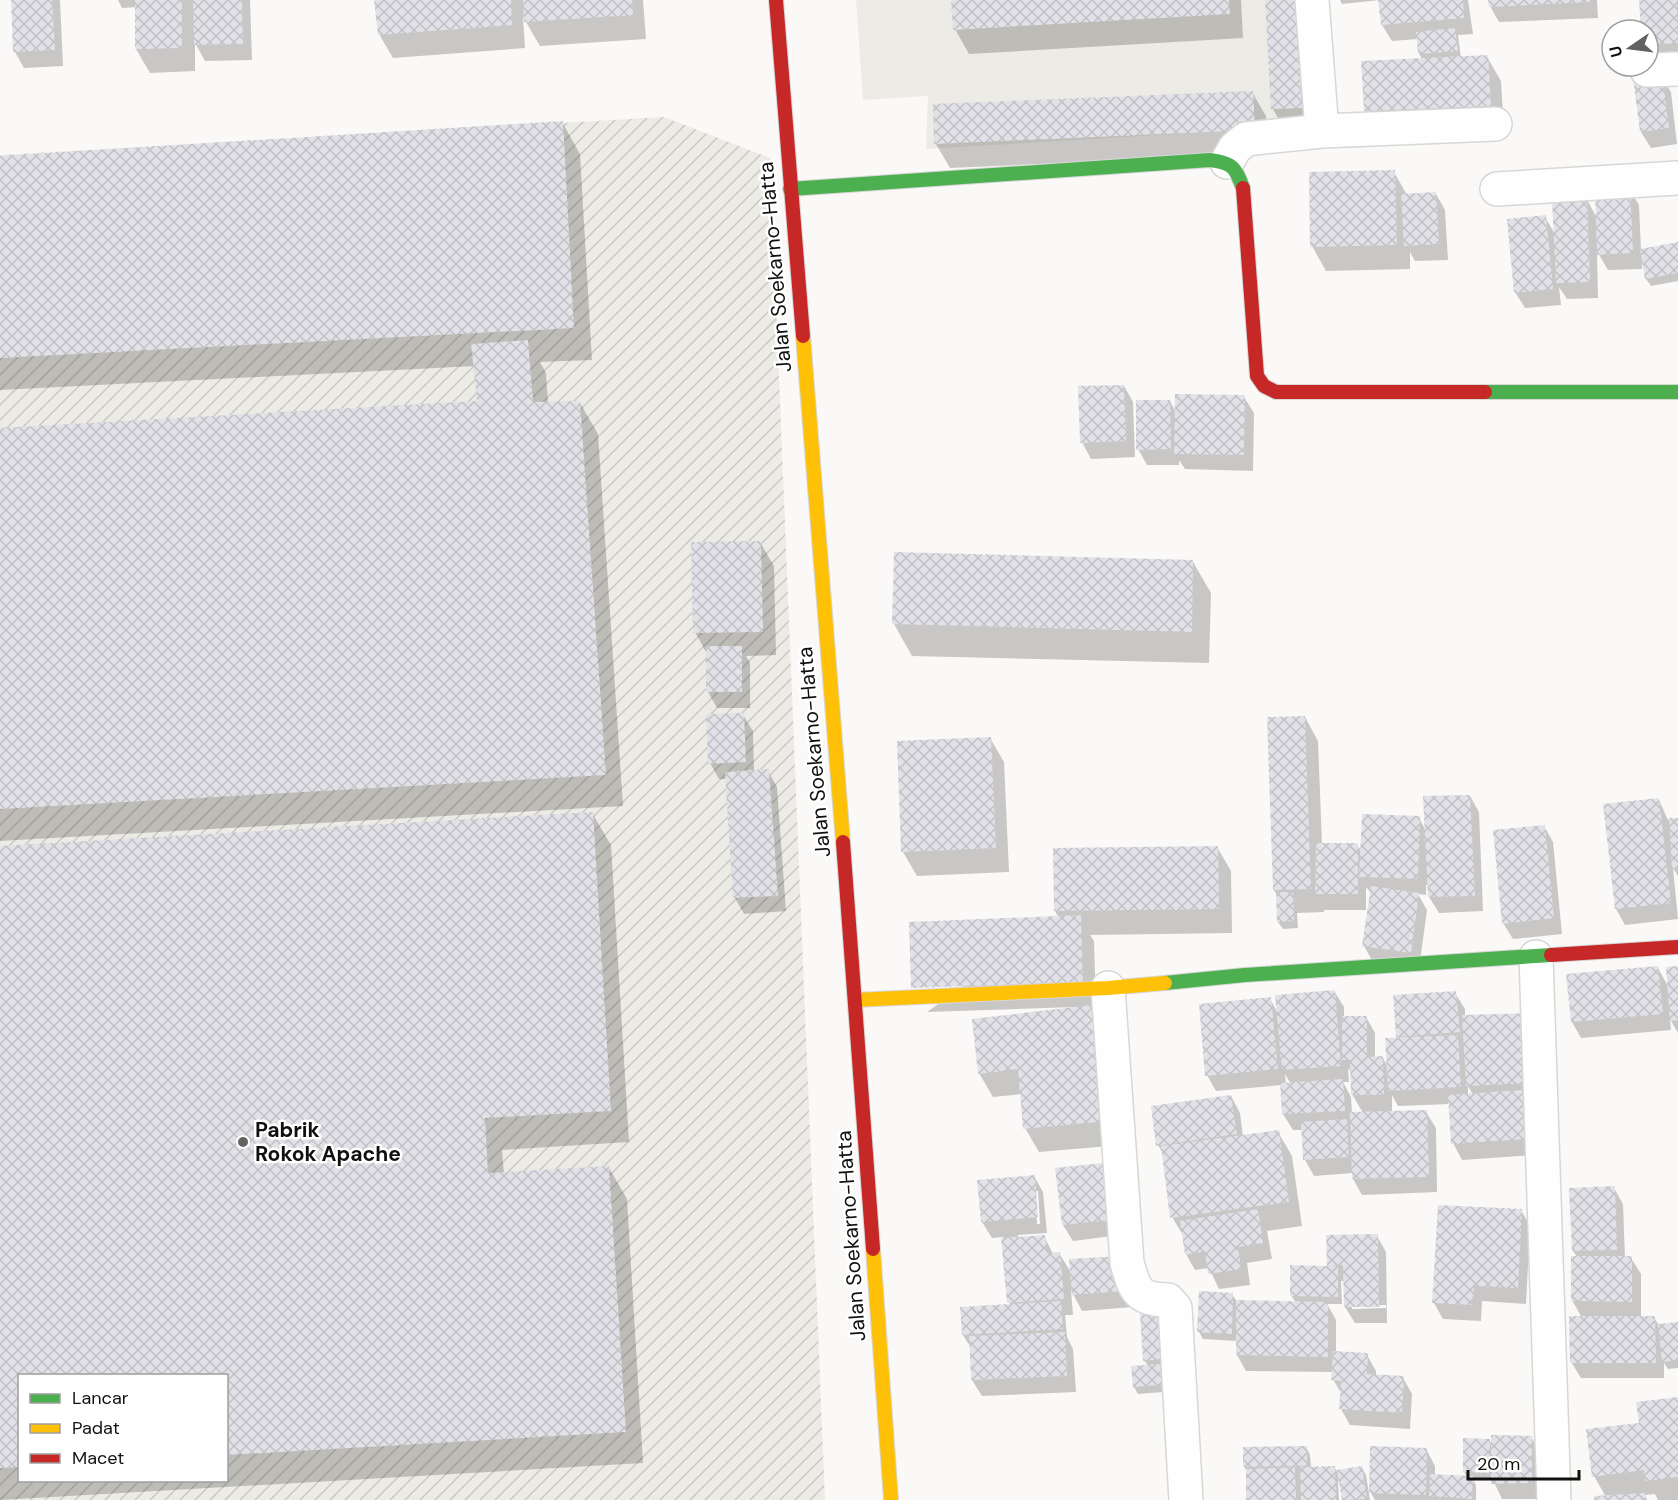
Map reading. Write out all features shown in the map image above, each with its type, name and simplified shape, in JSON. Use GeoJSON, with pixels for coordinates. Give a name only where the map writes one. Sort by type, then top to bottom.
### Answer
{"type":"FeatureCollection","features":[{"type":"Feature","properties":{"kind":"street","name":"Jalan Soekarno-Hatta"},"geometry":{"type":"LineString","coordinates":[[776,0],[855,1000],[891,1500]]}},
{"type":"Feature","properties":{"kind":"street"},"geometry":{"type":"LineString","coordinates":[[1312,0],[1322,131]]}},
{"type":"Feature","properties":{"kind":"street"},"geometry":{"type":"LineString","coordinates":[[1227,162],[1235,148],[1246,139],[1322,131],[1495,124]]}},
{"type":"Feature","properties":{"kind":"street"},"geometry":{"type":"LineString","coordinates":[[790,189],[1210,160],[1227,162],[1237,171],[1243,188],[1257,376],[1261,385],[1268,390],[1276,392],[1678,392]]}},
{"type":"Feature","properties":{"kind":"street"},"geometry":{"type":"LineString","coordinates":[[1497,189],[1678,178]]}},
{"type":"Feature","properties":{"kind":"street"},"geometry":{"type":"LineString","coordinates":[[855,1000],[1108,988],[1245,975],[1678,947]]}},
{"type":"Feature","properties":{"kind":"street"},"geometry":{"type":"LineString","coordinates":[[1536,957],[1554,1500]]}},
{"type":"Feature","properties":{"kind":"street"},"geometry":{"type":"LineString","coordinates":[[1108,988],[1127,1263],[1134,1287],[1144,1296],[1155,1300],[1168,1300],[1175,1308],[1186,1500]]}},
{"type":"Feature","properties":{"kind":"shaded area"},"geometry":{"type":"Polygon","coordinates":[[[856,0],[1301,0],[1310,126],[926,149],[928,96],[863,100],[856,0]]]}},
{"type":"Feature","properties":{"kind":"shaded area","name":"Pabrik Rokok Apache"},"geometry":{"type":"Polygon","coordinates":[[[664,117],[770,158],[825,1500],[0,1500],[0,155],[664,117]]]}},
{"type":"Feature","properties":{"kind":"building"},"geometry":{"type":"Polygon","coordinates":[[[11,0],[52,0],[55,50],[13,52],[11,0]]]}},
{"type":"Feature","properties":{"kind":"building"},"geometry":{"type":"Polygon","coordinates":[[[135,0],[182,0],[182,48],[135,49],[135,0]]]}},
{"type":"Feature","properties":{"kind":"building"},"geometry":{"type":"Polygon","coordinates":[[[193,0],[242,0],[243,44],[194,45],[193,0]]]}},
{"type":"Feature","properties":{"kind":"building"},"geometry":{"type":"Polygon","coordinates":[[[374,0],[511,0],[512,25],[378,35],[374,0]]]}},
{"type":"Feature","properties":{"kind":"building"},"geometry":{"type":"Polygon","coordinates":[[[523,0],[632,0],[633,15],[524,22],[523,0]]]}},
{"type":"Feature","properties":{"kind":"building"},"geometry":{"type":"Polygon","coordinates":[[[951,0],[1229,0],[1230,14],[953,30],[951,0]]]}},
{"type":"Feature","properties":{"kind":"building"},"geometry":{"type":"Polygon","coordinates":[[[1265,0],[1297,0],[1302,108],[1271,109],[1265,0]]]}},
{"type":"Feature","properties":{"kind":"building"},"geometry":{"type":"Polygon","coordinates":[[[1378,0],[1463,0],[1464,18],[1381,25],[1378,0]]]}},
{"type":"Feature","properties":{"kind":"building"},"geometry":{"type":"Polygon","coordinates":[[[1488,0],[1590,0],[1590,2],[1489,7],[1488,0]]]}},
{"type":"Feature","properties":{"kind":"building"},"geometry":{"type":"Polygon","coordinates":[[[1639,0],[1677,0],[1678,43],[1660,44],[1660,18],[1640,18],[1639,0]]]}},
{"type":"Feature","properties":{"kind":"building"},"geometry":{"type":"Polygon","coordinates":[[[1455,28],[1458,51],[1418,54],[1416,32],[1455,28]]]}},
{"type":"Feature","properties":{"kind":"building"},"geometry":{"type":"Polygon","coordinates":[[[1488,55],[1491,106],[1364,111],[1361,61],[1488,55]]]}},
{"type":"Feature","properties":{"kind":"building"},"geometry":{"type":"Polygon","coordinates":[[[1662,74],[1669,128],[1640,132],[1633,78],[1660,78],[1662,74]]]}},
{"type":"Feature","properties":{"kind":"building"},"geometry":{"type":"Polygon","coordinates":[[[1253,91],[1255,130],[934,144],[933,104],[1253,91]]]}},
{"type":"Feature","properties":{"kind":"building"},"geometry":{"type":"Polygon","coordinates":[[[563,121],[574,328],[0,358],[0,156],[563,121]]]}},
{"type":"Feature","properties":{"kind":"building"},"geometry":{"type":"Polygon","coordinates":[[[1395,170],[1397,245],[1310,247],[1309,172],[1395,170]]]}},
{"type":"Feature","properties":{"kind":"building"},"geometry":{"type":"Polygon","coordinates":[[[1630,187],[1633,253],[1597,255],[1595,189],[1630,187]]]}},
{"type":"Feature","properties":{"kind":"building"},"geometry":{"type":"Polygon","coordinates":[[[1436,192],[1439,244],[1404,246],[1401,194],[1436,192]]]}},
{"type":"Feature","properties":{"kind":"building"},"geometry":{"type":"Polygon","coordinates":[[[1587,197],[1590,282],[1556,283],[1552,199],[1587,197]]]}},
{"type":"Feature","properties":{"kind":"building"},"geometry":{"type":"Polygon","coordinates":[[[1546,215],[1553,289],[1514,293],[1507,219],[1546,215]]]}},
{"type":"Feature","properties":{"kind":"building"},"geometry":{"type":"Polygon","coordinates":[[[1678,242],[1678,273],[1645,279],[1640,249],[1678,242]]]}},
{"type":"Feature","properties":{"kind":"building"},"geometry":{"type":"Polygon","coordinates":[[[528,340],[533,402],[580,401],[606,775],[0,809],[0,428],[477,401],[471,344],[528,340]]]}},
{"type":"Feature","properties":{"kind":"building"},"geometry":{"type":"Polygon","coordinates":[[[1124,385],[1126,441],[1080,443],[1078,386],[1124,385]]]}},
{"type":"Feature","properties":{"kind":"building"},"geometry":{"type":"Polygon","coordinates":[[[1175,394],[1245,395],[1244,455],[1174,454],[1175,394]]]}},
{"type":"Feature","properties":{"kind":"building"},"geometry":{"type":"Polygon","coordinates":[[[1136,400],[1170,400],[1171,449],[1136,450],[1136,400]]]}},
{"type":"Feature","properties":{"kind":"building"},"geometry":{"type":"Polygon","coordinates":[[[761,541],[763,632],[693,633],[691,542],[761,541]]]}},
{"type":"Feature","properties":{"kind":"building"},"geometry":{"type":"Polygon","coordinates":[[[894,552],[1193,560],[1192,632],[892,624],[894,552]]]}},
{"type":"Feature","properties":{"kind":"building"},"geometry":{"type":"Polygon","coordinates":[[[706,646],[742,646],[742,692],[706,692],[706,646]]]}},
{"type":"Feature","properties":{"kind":"building"},"geometry":{"type":"Polygon","coordinates":[[[744,713],[746,762],[708,764],[706,714],[744,713]]]}},
{"type":"Feature","properties":{"kind":"building"},"geometry":{"type":"Polygon","coordinates":[[[1305,716],[1311,889],[1273,890],[1267,717],[1305,716]]]}},
{"type":"Feature","properties":{"kind":"building"},"geometry":{"type":"Polygon","coordinates":[[[991,737],[996,848],[901,852],[897,741],[991,737]]]}},
{"type":"Feature","properties":{"kind":"building"},"geometry":{"type":"Polygon","coordinates":[[[769,769],[778,896],[733,898],[725,772],[769,769]]]}},
{"type":"Feature","properties":{"kind":"building"},"geometry":{"type":"Polygon","coordinates":[[[1470,795],[1475,896],[1428,897],[1423,796],[1470,795]]]}},
{"type":"Feature","properties":{"kind":"building"},"geometry":{"type":"Polygon","coordinates":[[[1659,798],[1671,903],[1615,909],[1603,804],[1659,798]]]}},
{"type":"Feature","properties":{"kind":"building","name":"Pabrik Rokok Apache"},"geometry":{"type":"Polygon","coordinates":[[[593,812],[611,1111],[485,1118],[488,1173],[609,1166],[626,1432],[228,1455],[228,1374],[18,1374],[18,1467],[0,1468],[0,846],[593,812]]]}},
{"type":"Feature","properties":{"kind":"building"},"geometry":{"type":"Polygon","coordinates":[[[1362,814],[1420,816],[1418,879],[1359,877],[1362,814]]]}},
{"type":"Feature","properties":{"kind":"building"},"geometry":{"type":"Polygon","coordinates":[[[1669,818],[1678,818],[1678,868],[1672,869],[1669,818]]]}},
{"type":"Feature","properties":{"kind":"building"},"geometry":{"type":"Polygon","coordinates":[[[1545,825],[1554,918],[1502,924],[1493,830],[1545,825]]]}},
{"type":"Feature","properties":{"kind":"building"},"geometry":{"type":"Polygon","coordinates":[[[1316,843],[1358,843],[1358,894],[1315,894],[1316,843]]]}},
{"type":"Feature","properties":{"kind":"building"},"geometry":{"type":"Polygon","coordinates":[[[1218,846],[1219,909],[1054,911],[1053,848],[1218,846]]]}},
{"type":"Feature","properties":{"kind":"building"},"geometry":{"type":"Polygon","coordinates":[[[1371,886],[1419,893],[1411,953],[1362,946],[1371,886]]]}},
{"type":"Feature","properties":{"kind":"building"},"geometry":{"type":"Polygon","coordinates":[[[1276,892],[1293,892],[1294,921],[1277,922],[1276,892]]]}},
{"type":"Feature","properties":{"kind":"building"},"geometry":{"type":"Polygon","coordinates":[[[1081,915],[1083,982],[911,988],[909,922],[1081,915]]]}},
{"type":"Feature","properties":{"kind":"building"},"geometry":{"type":"Polygon","coordinates":[[[1658,966],[1663,1014],[1571,1022],[1566,974],[1658,966]]]}},
{"type":"Feature","properties":{"kind":"building"},"geometry":{"type":"Polygon","coordinates":[[[1678,966],[1678,1020],[1670,1021],[1666,967],[1678,966]]]}},
{"type":"Feature","properties":{"kind":"building"},"geometry":{"type":"Polygon","coordinates":[[[1335,990],[1341,1066],[1282,1070],[1275,995],[1335,990]]]}},
{"type":"Feature","properties":{"kind":"building"},"geometry":{"type":"Polygon","coordinates":[[[1456,991],[1460,1032],[1396,1037],[1393,995],[1456,991]]]}},
{"type":"Feature","properties":{"kind":"building"},"geometry":{"type":"Polygon","coordinates":[[[1271,997],[1278,1069],[1205,1076],[1199,1004],[1271,997]]]}},
{"type":"Feature","properties":{"kind":"building"},"geometry":{"type":"Polygon","coordinates":[[[1092,1005],[1108,1121],[1023,1129],[1018,1069],[978,1074],[972,1019],[1092,1005]]]}},
{"type":"Feature","properties":{"kind":"building"},"geometry":{"type":"Polygon","coordinates":[[[1531,1013],[1534,1083],[1466,1086],[1462,1015],[1531,1013]]]}},
{"type":"Feature","properties":{"kind":"building"},"geometry":{"type":"Polygon","coordinates":[[[1342,1016],[1367,1016],[1367,1057],[1383,1056],[1384,1095],[1351,1095],[1350,1060],[1342,1060],[1342,1016]]]}},
{"type":"Feature","properties":{"kind":"building"},"geometry":{"type":"Polygon","coordinates":[[[1458,1035],[1461,1087],[1388,1091],[1385,1038],[1458,1035]]]}},
{"type":"Feature","properties":{"kind":"building"},"geometry":{"type":"Polygon","coordinates":[[[1343,1079],[1345,1111],[1282,1114],[1280,1083],[1343,1079]]]}},
{"type":"Feature","properties":{"kind":"building"},"geometry":{"type":"Polygon","coordinates":[[[1537,1089],[1541,1138],[1451,1144],[1448,1095],[1537,1089]]]}},
{"type":"Feature","properties":{"kind":"building"},"geometry":{"type":"Polygon","coordinates":[[[1231,1095],[1237,1134],[1156,1146],[1151,1106],[1231,1095]]]}},
{"type":"Feature","properties":{"kind":"building"},"geometry":{"type":"Polygon","coordinates":[[[1427,1110],[1429,1177],[1352,1179],[1350,1112],[1427,1110]]]}},
{"type":"Feature","properties":{"kind":"building"},"geometry":{"type":"Polygon","coordinates":[[[1347,1119],[1349,1157],[1303,1160],[1301,1122],[1347,1119]]]}},
{"type":"Feature","properties":{"kind":"building"},"geometry":{"type":"Polygon","coordinates":[[[1279,1130],[1289,1202],[1170,1218],[1161,1146],[1279,1130]]]}},
{"type":"Feature","properties":{"kind":"building"},"geometry":{"type":"Polygon","coordinates":[[[1113,1162],[1120,1219],[1062,1225],[1055,1168],[1113,1162]]]}},
{"type":"Feature","properties":{"kind":"building"},"geometry":{"type":"Polygon","coordinates":[[[1035,1175],[1038,1217],[981,1222],[977,1180],[1035,1175]]]}},
{"type":"Feature","properties":{"kind":"building"},"geometry":{"type":"Polygon","coordinates":[[[1615,1186],[1617,1250],[1572,1251],[1569,1188],[1615,1186]]]}},
{"type":"Feature","properties":{"kind":"building"},"geometry":{"type":"Polygon","coordinates":[[[1438,1205],[1522,1209],[1518,1288],[1474,1286],[1472,1305],[1432,1303],[1438,1205]]]}},
{"type":"Feature","properties":{"kind":"building"},"geometry":{"type":"Polygon","coordinates":[[[1258,1209],[1263,1243],[1238,1247],[1241,1269],[1208,1274],[1205,1251],[1185,1255],[1180,1221],[1258,1209]]]}},
{"type":"Feature","properties":{"kind":"building"},"geometry":{"type":"Polygon","coordinates":[[[1378,1234],[1379,1307],[1344,1307],[1343,1265],[1330,1265],[1338,1266],[1338,1297],[1290,1296],[1290,1265],[1327,1266],[1326,1235],[1378,1234]]]}},
{"type":"Feature","properties":{"kind":"building"},"geometry":{"type":"Polygon","coordinates":[[[1045,1235],[1047,1253],[1060,1252],[1064,1299],[1007,1303],[1001,1238],[1045,1235]]]}},
{"type":"Feature","properties":{"kind":"building"},"geometry":{"type":"Polygon","coordinates":[[[1122,1256],[1125,1291],[1072,1295],[1069,1259],[1122,1256]]]}},
{"type":"Feature","properties":{"kind":"building"},"geometry":{"type":"Polygon","coordinates":[[[1571,1256],[1632,1256],[1632,1302],[1571,1301],[1571,1256]]]}},
{"type":"Feature","properties":{"kind":"building"},"geometry":{"type":"Polygon","coordinates":[[[1199,1291],[1233,1293],[1232,1334],[1197,1332],[1199,1291]]]}},
{"type":"Feature","properties":{"kind":"building"},"geometry":{"type":"Polygon","coordinates":[[[1236,1300],[1328,1302],[1328,1357],[1236,1355],[1236,1300]]]}},
{"type":"Feature","properties":{"kind":"building"},"geometry":{"type":"Polygon","coordinates":[[[1061,1301],[1063,1329],[962,1335],[960,1307],[1061,1301]]]}},
{"type":"Feature","properties":{"kind":"building"},"geometry":{"type":"Polygon","coordinates":[[[1167,1312],[1170,1358],[1143,1361],[1140,1314],[1167,1312]]]}},
{"type":"Feature","properties":{"kind":"building"},"geometry":{"type":"Polygon","coordinates":[[[1569,1316],[1655,1316],[1656,1363],[1570,1363],[1569,1316]]]}},
{"type":"Feature","properties":{"kind":"building"},"geometry":{"type":"Polygon","coordinates":[[[1678,1322],[1678,1360],[1662,1362],[1658,1324],[1678,1322]]]}},
{"type":"Feature","properties":{"kind":"building"},"geometry":{"type":"Polygon","coordinates":[[[1065,1332],[1067,1376],[971,1380],[969,1336],[1065,1332]]]}},
{"type":"Feature","properties":{"kind":"building"},"geometry":{"type":"Polygon","coordinates":[[[1333,1351],[1368,1353],[1367,1374],[1404,1376],[1402,1413],[1339,1409],[1341,1381],[1331,1380],[1333,1351]]]}},
{"type":"Feature","properties":{"kind":"building"},"geometry":{"type":"Polygon","coordinates":[[[1171,1363],[1173,1384],[1133,1387],[1131,1366],[1171,1363]]]}},
{"type":"Feature","properties":{"kind":"building"},"geometry":{"type":"Polygon","coordinates":[[[1678,1397],[1678,1477],[1645,1481],[1644,1470],[1592,1477],[1586,1429],[1639,1423],[1636,1402],[1678,1397]]]}},
{"type":"Feature","properties":{"kind":"building"},"geometry":{"type":"Polygon","coordinates":[[[1491,1435],[1532,1436],[1532,1483],[1491,1484],[1491,1435]]]}},
{"type":"Feature","properties":{"kind":"building"},"geometry":{"type":"Polygon","coordinates":[[[1463,1438],[1490,1439],[1489,1473],[1463,1472],[1463,1438]]]}},
{"type":"Feature","properties":{"kind":"building"},"geometry":{"type":"Polygon","coordinates":[[[1307,1446],[1307,1466],[1243,1467],[1243,1447],[1307,1446]]]}},
{"type":"Feature","properties":{"kind":"building"},"geometry":{"type":"Polygon","coordinates":[[[1370,1446],[1427,1448],[1426,1495],[1369,1493],[1370,1446]]]}},
{"type":"Feature","properties":{"kind":"building"},"geometry":{"type":"Polygon","coordinates":[[[1335,1466],[1336,1500],[1301,1500],[1300,1467],[1335,1466]]]}},
{"type":"Feature","properties":{"kind":"building"},"geometry":{"type":"Polygon","coordinates":[[[1362,1466],[1367,1499],[1342,1500],[1337,1470],[1362,1466]]]}},
{"type":"Feature","properties":{"kind":"building"},"geometry":{"type":"Polygon","coordinates":[[[1295,1467],[1296,1500],[1246,1500],[1246,1469],[1295,1467]]]}},
{"type":"Feature","properties":{"kind":"building"},"geometry":{"type":"Polygon","coordinates":[[[1430,1474],[1473,1476],[1472,1499],[1429,1496],[1430,1474]]]}},
{"type":"Feature","properties":{"kind":"building"},"geometry":{"type":"Polygon","coordinates":[[[1645,1493],[1646,1500],[1594,1500],[1594,1496],[1645,1493]]]}},
{"type":"Feature","properties":{"kind":"traffic: fast"},"geometry":{"type":"LineString","coordinates":[[790,189],[1210,160],[1232,167],[1243,188]]}},
{"type":"Feature","properties":{"kind":"traffic: fast"},"geometry":{"type":"LineString","coordinates":[[1485,392],[1678,392]]}},
{"type":"Feature","properties":{"kind":"traffic: fast"},"geometry":{"type":"LineString","coordinates":[[1165,983],[1245,975],[1551,955]]}},
{"type":"Feature","properties":{"kind":"traffic: slow"},"geometry":{"type":"LineString","coordinates":[[803,336],[843,842]]}},
{"type":"Feature","properties":{"kind":"traffic: slow"},"geometry":{"type":"LineString","coordinates":[[855,1000],[1108,988],[1165,983]]}},
{"type":"Feature","properties":{"kind":"traffic: slow"},"geometry":{"type":"LineString","coordinates":[[873,1249],[891,1500]]}},
{"type":"Feature","properties":{"kind":"traffic: jam"},"geometry":{"type":"LineString","coordinates":[[776,0],[803,336]]}},
{"type":"Feature","properties":{"kind":"traffic: jam"},"geometry":{"type":"LineString","coordinates":[[1243,188],[1257,376],[1264,386],[1276,392],[1485,392]]}},
{"type":"Feature","properties":{"kind":"traffic: jam"},"geometry":{"type":"LineString","coordinates":[[843,842],[873,1249]]}},
{"type":"Feature","properties":{"kind":"traffic: jam"},"geometry":{"type":"LineString","coordinates":[[1551,955],[1678,947]]}},
{"type":"Feature","properties":{"kind":"place","name":"Pabrik Rokok Apache"},"geometry":{"type":"Point","coordinates":[243,1142]}}]}
